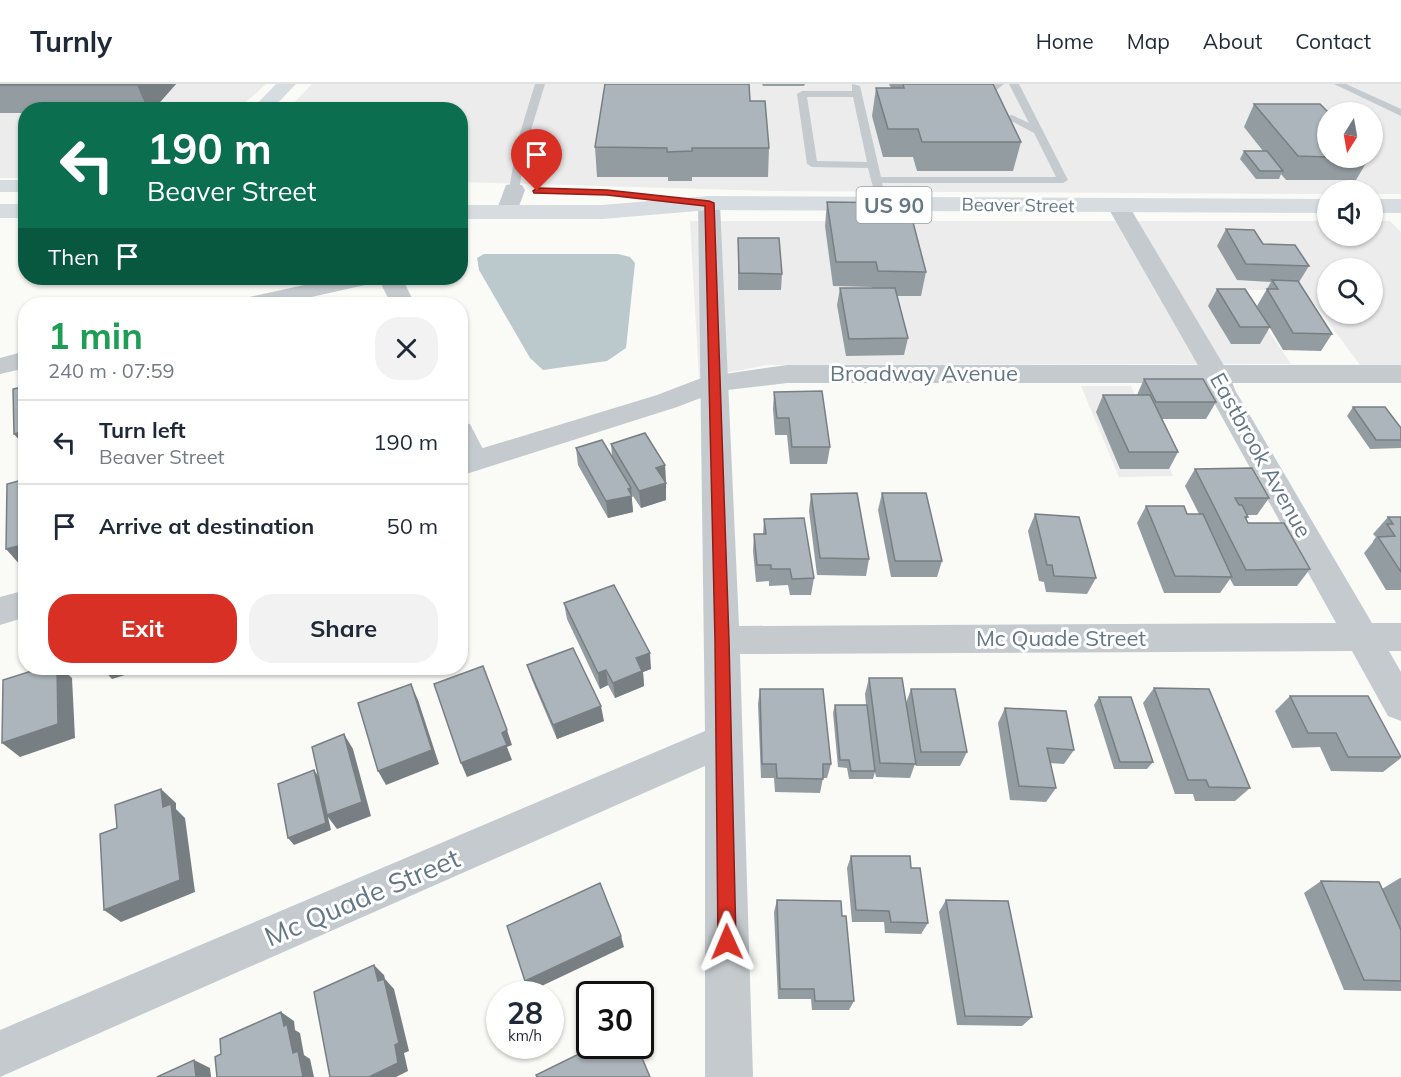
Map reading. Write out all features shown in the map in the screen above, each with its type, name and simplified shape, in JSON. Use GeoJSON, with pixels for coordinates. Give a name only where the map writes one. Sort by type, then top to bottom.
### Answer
{"type":"FeatureCollection","features":[{"type":"Feature","properties":{"kind":"main road"},"geometry":{"type":"LineString","coordinates":[[268,102],[287,84]]}},
{"type":"Feature","properties":{"kind":"main road"},"geometry":{"type":"LineString","coordinates":[[0,186],[18,186]]}},
{"type":"Feature","properties":{"kind":"main road"},"geometry":{"type":"LineString","coordinates":[[503,190],[537,191]]}},
{"type":"Feature","properties":{"kind":"main road","name":"Beaver Street"},"geometry":{"type":"LineString","coordinates":[[560,191],[607,192],[709,203]]}},
{"type":"Feature","properties":{"kind":"main road","name":"Beaver Street"},"geometry":{"type":"LineString","coordinates":[[468,212],[602,212],[709,203],[1317,206]]}},
{"type":"Feature","properties":{"kind":"main road"},"geometry":{"type":"LineString","coordinates":[[1383,206],[1401,206]]}},
{"type":"Feature","properties":{"kind":"main road"},"geometry":{"type":"LineString","coordinates":[[0,211],[18,211]]}},
{"type":"Feature","properties":{"kind":"street"},"geometry":{"type":"LineString","coordinates":[[503,190],[507,212]]}},
{"type":"Feature","properties":{"kind":"street"},"geometry":{"type":"LineString","coordinates":[[709,203],[722,640],[729,1077]]}},
{"type":"Feature","properties":{"kind":"street","name":"Eastbrook Avenue"},"geometry":{"type":"LineString","coordinates":[[1118,206],[1216,374],[1221,390],[1401,705]]}},
{"type":"Feature","properties":{"kind":"street"},"geometry":{"type":"LineString","coordinates":[[280,297],[334,285]]}},
{"type":"Feature","properties":{"kind":"street"},"geometry":{"type":"LineString","coordinates":[[0,366],[18,361]]}},
{"type":"Feature","properties":{"kind":"street","name":"Broadway Avenue"},"geometry":{"type":"LineString","coordinates":[[468,464],[667,401],[714,382],[787,374],[1401,374]]}},
{"type":"Feature","properties":{"kind":"street"},"geometry":{"type":"LineString","coordinates":[[0,611],[18,605]]}},
{"type":"Feature","properties":{"kind":"street","name":"Mc Quade Street"},"geometry":{"type":"LineString","coordinates":[[722,640],[1401,637]]}},
{"type":"Feature","properties":{"kind":"street","name":"Mc Quade Street"},"geometry":{"type":"LineString","coordinates":[[0,1054],[724,740]]}},
{"type":"Feature","properties":{"kind":"lane"},"geometry":{"type":"LineString","coordinates":[[503,190],[522,143],[540,84]]}},
{"type":"Feature","properties":{"kind":"lane"},"geometry":{"type":"LineString","coordinates":[[876,180],[1063,180],[1014,84]]}},
{"type":"Feature","properties":{"kind":"lane"},"geometry":{"type":"LineString","coordinates":[[1339,84],[1401,113]]}},
{"type":"Feature","properties":{"kind":"lane"},"geometry":{"type":"LineString","coordinates":[[873,165],[812,164],[802,94],[855,89],[873,165],[876,180],[882,204]]}},
{"type":"Feature","properties":{"kind":"lane"},"geometry":{"type":"LineString","coordinates":[[1009,117],[1039,132]]}},
{"type":"Feature","properties":{"kind":"lane"},"geometry":{"type":"LineString","coordinates":[[965,180],[976,205]]}},
{"type":"Feature","properties":{"kind":"shaded area"},"geometry":{"type":"Polygon","coordinates":[[[0,84],[266,84],[246,102],[18,102],[18,178],[0,178],[0,84]]]}},
{"type":"Feature","properties":{"kind":"shaded area"},"geometry":{"type":"Polygon","coordinates":[[[312,84],[1401,84],[1401,194],[1383,194],[1383,180],[1317,180],[1317,194],[773,191],[468,182],[468,102],[295,102],[312,84]]]}},
{"type":"Feature","properties":{"kind":"shaded area"},"geometry":{"type":"Polygon","coordinates":[[[690,221],[1317,221],[1317,246],[1383,246],[1383,221],[1390,221],[1401,232],[1401,365],[1360,365],[1329,324],[1383,324],[1383,258],[1317,258],[1317,307],[1304,290],[1241,290],[1291,364],[766,365],[699,378],[690,221]]]}},
{"type":"Feature","properties":{"kind":"shaded area"},"geometry":{"type":"Polygon","coordinates":[[[484,254],[618,254],[630,257],[635,263],[626,348],[607,361],[543,370],[530,358],[479,270],[477,258],[484,254]]]}},
{"type":"Feature","properties":{"kind":"shaded area"},"geometry":{"type":"Polygon","coordinates":[[[1081,386],[1131,386],[1173,476],[1119,477],[1081,386]]]}},
{"type":"Feature","properties":{"kind":"building"},"geometry":{"type":"Polygon","coordinates":[[[0,84],[138,84],[0,85],[0,84]]]}},
{"type":"Feature","properties":{"kind":"building"},"geometry":{"type":"Polygon","coordinates":[[[605,84],[749,84],[750,101],[765,101],[769,148],[692,148],[692,151],[667,152],[667,148],[595,147],[605,84]]]}},
{"type":"Feature","properties":{"kind":"building"},"geometry":{"type":"Polygon","coordinates":[[[903,84],[993,84],[1021,142],[922,142],[918,129],[888,129],[876,88],[904,88],[903,84]]]}},
{"type":"Feature","properties":{"kind":"building"},"geometry":{"type":"Polygon","coordinates":[[[1254,104],[1317,104],[1317,157],[1298,156],[1254,104]]]}},
{"type":"Feature","properties":{"kind":"building"},"geometry":{"type":"Polygon","coordinates":[[[1244,151],[1267,151],[1283,171],[1260,171],[1244,151]]]}},
{"type":"Feature","properties":{"kind":"building"},"geometry":{"type":"Polygon","coordinates":[[[827,202],[908,203],[926,272],[878,271],[876,262],[836,262],[827,202]]]}},
{"type":"Feature","properties":{"kind":"building"},"geometry":{"type":"Polygon","coordinates":[[[1226,229],[1254,230],[1263,244],[1295,245],[1309,266],[1246,264],[1226,229]]]}},
{"type":"Feature","properties":{"kind":"building"},"geometry":{"type":"Polygon","coordinates":[[[738,238],[779,238],[782,274],[739,273],[738,238]]]}},
{"type":"Feature","properties":{"kind":"building"},"geometry":{"type":"Polygon","coordinates":[[[1272,280],[1298,281],[1317,311],[1317,324],[1326,324],[1332,334],[1293,333],[1267,289],[1278,289],[1272,280]]]}},
{"type":"Feature","properties":{"kind":"building"},"geometry":{"type":"Polygon","coordinates":[[[840,288],[895,288],[908,338],[849,339],[840,288]]]}},
{"type":"Feature","properties":{"kind":"building"},"geometry":{"type":"Polygon","coordinates":[[[1217,289],[1245,289],[1270,327],[1240,327],[1217,289]]]}},
{"type":"Feature","properties":{"kind":"building"},"geometry":{"type":"Polygon","coordinates":[[[1144,379],[1203,379],[1216,402],[1156,402],[1144,379]]]}},
{"type":"Feature","properties":{"kind":"building"},"geometry":{"type":"Polygon","coordinates":[[[18,388],[18,433],[14,434],[13,389],[18,388]]]}},
{"type":"Feature","properties":{"kind":"building"},"geometry":{"type":"Polygon","coordinates":[[[822,391],[830,447],[792,447],[789,418],[777,418],[774,392],[822,391]]]}},
{"type":"Feature","properties":{"kind":"building"},"geometry":{"type":"Polygon","coordinates":[[[1103,395],[1150,395],[1178,452],[1129,452],[1103,395]]]}},
{"type":"Feature","properties":{"kind":"building"},"geometry":{"type":"Polygon","coordinates":[[[1353,407],[1385,407],[1401,428],[1401,440],[1376,440],[1353,407]]]}},
{"type":"Feature","properties":{"kind":"building"},"geometry":{"type":"Polygon","coordinates":[[[645,433],[665,465],[656,468],[666,483],[639,491],[611,444],[645,433]]]}},
{"type":"Feature","properties":{"kind":"building"},"geometry":{"type":"Polygon","coordinates":[[[602,440],[631,488],[628,489],[632,496],[606,501],[576,448],[602,440]]]}},
{"type":"Feature","properties":{"kind":"building"},"geometry":{"type":"Polygon","coordinates":[[[1252,468],[1269,498],[1235,498],[1239,505],[1242,505],[1248,517],[1245,517],[1248,523],[1284,523],[1310,569],[1246,570],[1195,469],[1252,468]]]}},
{"type":"Feature","properties":{"kind":"building"},"geometry":{"type":"Polygon","coordinates":[[[18,481],[18,546],[6,549],[7,484],[18,481]]]}},
{"type":"Feature","properties":{"kind":"building"},"geometry":{"type":"Polygon","coordinates":[[[857,493],[869,559],[820,558],[811,494],[857,493]]]}},
{"type":"Feature","properties":{"kind":"building"},"geometry":{"type":"Polygon","coordinates":[[[882,493],[926,493],[942,561],[895,561],[882,493]]]}},
{"type":"Feature","properties":{"kind":"building"},"geometry":{"type":"Polygon","coordinates":[[[1146,506],[1184,506],[1187,514],[1203,514],[1232,577],[1175,576],[1146,506]]]}},
{"type":"Feature","properties":{"kind":"building"},"geometry":{"type":"Polygon","coordinates":[[[1035,514],[1079,517],[1096,578],[1054,576],[1052,565],[1047,565],[1035,514]]]}},
{"type":"Feature","properties":{"kind":"building"},"geometry":{"type":"Polygon","coordinates":[[[1388,517],[1401,517],[1401,572],[1378,537],[1395,536],[1387,524],[1393,524],[1388,517]]]}},
{"type":"Feature","properties":{"kind":"building"},"geometry":{"type":"Polygon","coordinates":[[[804,518],[814,578],[792,579],[790,569],[771,569],[771,565],[757,565],[754,534],[766,534],[764,519],[804,518]]]}},
{"type":"Feature","properties":{"kind":"building"},"geometry":{"type":"Polygon","coordinates":[[[614,585],[650,653],[636,658],[642,671],[613,683],[606,670],[598,673],[564,603],[614,585]]]}},
{"type":"Feature","properties":{"kind":"building"},"geometry":{"type":"Polygon","coordinates":[[[573,648],[601,706],[553,725],[527,665],[573,648]]]}},
{"type":"Feature","properties":{"kind":"building"},"geometry":{"type":"Polygon","coordinates":[[[483,666],[507,730],[502,733],[507,745],[461,763],[434,684],[458,675],[468,675],[468,672],[483,666]]]}},
{"type":"Feature","properties":{"kind":"building"},"geometry":{"type":"Polygon","coordinates":[[[19,675],[57,675],[58,724],[2,743],[3,680],[19,675]]]}},
{"type":"Feature","properties":{"kind":"building"},"geometry":{"type":"Polygon","coordinates":[[[869,678],[902,678],[916,764],[880,763],[869,678]]]}},
{"type":"Feature","properties":{"kind":"building"},"geometry":{"type":"Polygon","coordinates":[[[411,684],[432,750],[378,771],[358,703],[411,684]]]}},
{"type":"Feature","properties":{"kind":"building"},"geometry":{"type":"Polygon","coordinates":[[[1154,688],[1209,689],[1250,788],[1209,787],[1206,780],[1188,780],[1154,688]]]}},
{"type":"Feature","properties":{"kind":"building"},"geometry":{"type":"Polygon","coordinates":[[[760,689],[823,689],[831,764],[823,764],[823,779],[777,778],[776,764],[762,764],[760,689]]]}},
{"type":"Feature","properties":{"kind":"building"},"geometry":{"type":"Polygon","coordinates":[[[911,689],[955,689],[967,752],[921,752],[911,689]]]}},
{"type":"Feature","properties":{"kind":"building"},"geometry":{"type":"Polygon","coordinates":[[[1290,696],[1368,696],[1401,757],[1348,757],[1336,733],[1308,733],[1290,696]]]}},
{"type":"Feature","properties":{"kind":"building"},"geometry":{"type":"Polygon","coordinates":[[[1099,697],[1131,697],[1153,762],[1120,762],[1099,697]]]}},
{"type":"Feature","properties":{"kind":"building"},"geometry":{"type":"Polygon","coordinates":[[[835,705],[867,705],[875,771],[851,771],[849,760],[840,760],[835,705]]]}},
{"type":"Feature","properties":{"kind":"building"},"geometry":{"type":"Polygon","coordinates":[[[1005,708],[1066,711],[1074,750],[1047,748],[1056,788],[1019,786],[1005,708]]]}},
{"type":"Feature","properties":{"kind":"building"},"geometry":{"type":"Polygon","coordinates":[[[344,734],[362,802],[327,815],[312,747],[344,734]]]}},
{"type":"Feature","properties":{"kind":"building"},"geometry":{"type":"Polygon","coordinates":[[[314,770],[326,823],[288,838],[278,784],[314,770]]]}},
{"type":"Feature","properties":{"kind":"building"},"geometry":{"type":"Polygon","coordinates":[[[161,789],[163,807],[171,804],[180,880],[104,910],[100,834],[117,828],[115,805],[161,789]]]}},
{"type":"Feature","properties":{"kind":"building"},"geometry":{"type":"Polygon","coordinates":[[[851,856],[910,856],[911,868],[920,868],[928,923],[891,922],[889,911],[856,910],[851,856]]]}},
{"type":"Feature","properties":{"kind":"building"},"geometry":{"type":"Polygon","coordinates":[[[1321,881],[1379,882],[1401,930],[1401,981],[1364,980],[1321,881]]]}},
{"type":"Feature","properties":{"kind":"building"},"geometry":{"type":"Polygon","coordinates":[[[600,883],[621,936],[525,981],[507,926],[600,883]]]}},
{"type":"Feature","properties":{"kind":"building"},"geometry":{"type":"Polygon","coordinates":[[[777,900],[841,901],[842,916],[846,916],[854,1001],[815,1001],[814,989],[780,989],[777,900]]]}},
{"type":"Feature","properties":{"kind":"building"},"geometry":{"type":"Polygon","coordinates":[[[946,900],[1008,901],[1032,1017],[965,1016],[946,900]]]}},
{"type":"Feature","properties":{"kind":"building"},"geometry":{"type":"Polygon","coordinates":[[[374,965],[378,981],[384,979],[399,1043],[395,1045],[398,1063],[369,1077],[330,1077],[314,992],[374,965]]]}},
{"type":"Feature","properties":{"kind":"building"},"geometry":{"type":"Polygon","coordinates":[[[281,1012],[284,1026],[287,1024],[293,1053],[298,1051],[303,1077],[217,1077],[215,1057],[221,1054],[220,1039],[281,1012]]]}},
{"type":"Feature","properties":{"kind":"building"},"geometry":{"type":"Polygon","coordinates":[[[576,1055],[576,1059],[642,1059],[650,1077],[537,1077],[536,1075],[576,1055]]]}},
{"type":"Feature","properties":{"kind":"building"},"geometry":{"type":"Polygon","coordinates":[[[194,1060],[196,1077],[157,1077],[194,1060]]]}},
{"type":"Feature","properties":{"kind":"route"},"geometry":{"type":"LineString","coordinates":[[537,191],[607,192],[709,203],[722,640],[727,942]]}}]}
